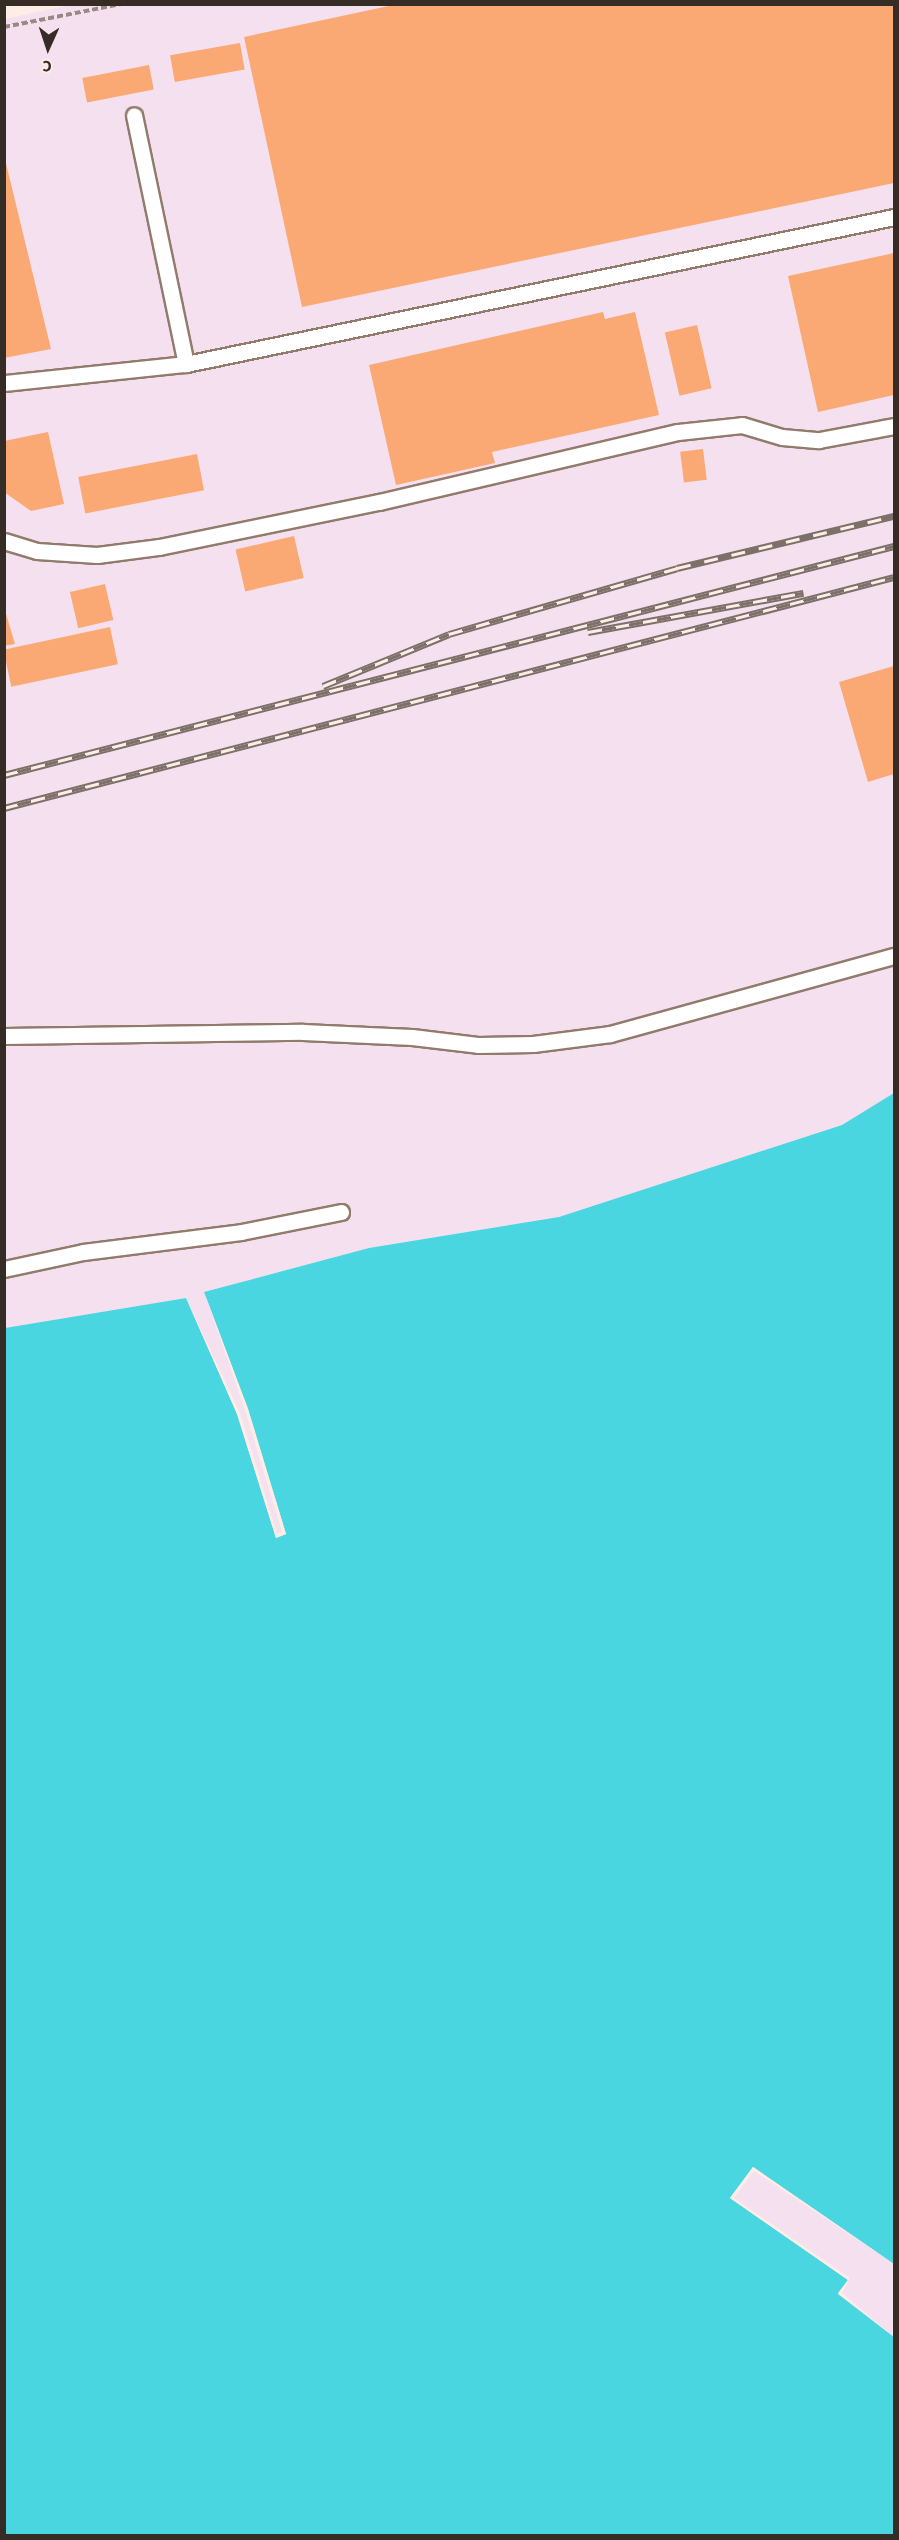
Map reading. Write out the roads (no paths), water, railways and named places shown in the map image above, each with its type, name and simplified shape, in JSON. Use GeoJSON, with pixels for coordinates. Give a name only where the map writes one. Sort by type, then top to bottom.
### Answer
{"type":"FeatureCollection","features":[{"type":"Feature","properties":{"kind":"lane"},"geometry":{"type":"LineString","coordinates":[[134,116],[186,364]]}},
{"type":"Feature","properties":{"kind":"lane"},"geometry":{"type":"LineString","coordinates":[[4,383],[186,364],[894,218]]}},
{"type":"Feature","properties":{"kind":"lane"},"geometry":{"type":"LineString","coordinates":[[4,541],[37,551],[97,555],[159,548],[379,502],[678,432],[742,425],[782,437],[819,440],[894,426]]}},
{"type":"Feature","properties":{"kind":"lane"},"geometry":{"type":"LineString","coordinates":[[4,1036],[303,1032],[412,1037],[478,1045],[533,1044],[610,1034],[894,956]]}},
{"type":"Feature","properties":{"kind":"lane"},"geometry":{"type":"LineString","coordinates":[[4,1269],[83,1252],[241,1232],[341,1212]]}},
{"type":"Feature","properties":{"kind":"water"},"geometry":{"type":"Polygon","coordinates":[[[894,1093],[894,2264],[753,2167],[730,2198],[848,2280],[838,2294],[894,2337],[894,2535],[5,2536],[5,1328],[186,1298],[237,1414],[276,1538],[286,1534],[248,1409],[204,1292],[369,1248],[559,1217],[842,1125],[894,1093]]]}},
{"type":"Feature","properties":{"kind":"railway"},"geometry":{"type":"LineString","coordinates":[[323,686],[449,634],[677,568],[894,516]]}},
{"type":"Feature","properties":{"kind":"railway"},"geometry":{"type":"LineString","coordinates":[[4,775],[894,546]]}},
{"type":"Feature","properties":{"kind":"railway"},"geometry":{"type":"LineString","coordinates":[[4,808],[894,577]]}},
{"type":"Feature","properties":{"kind":"railway"},"geometry":{"type":"LineString","coordinates":[[588,632],[803,593]]}}]}
